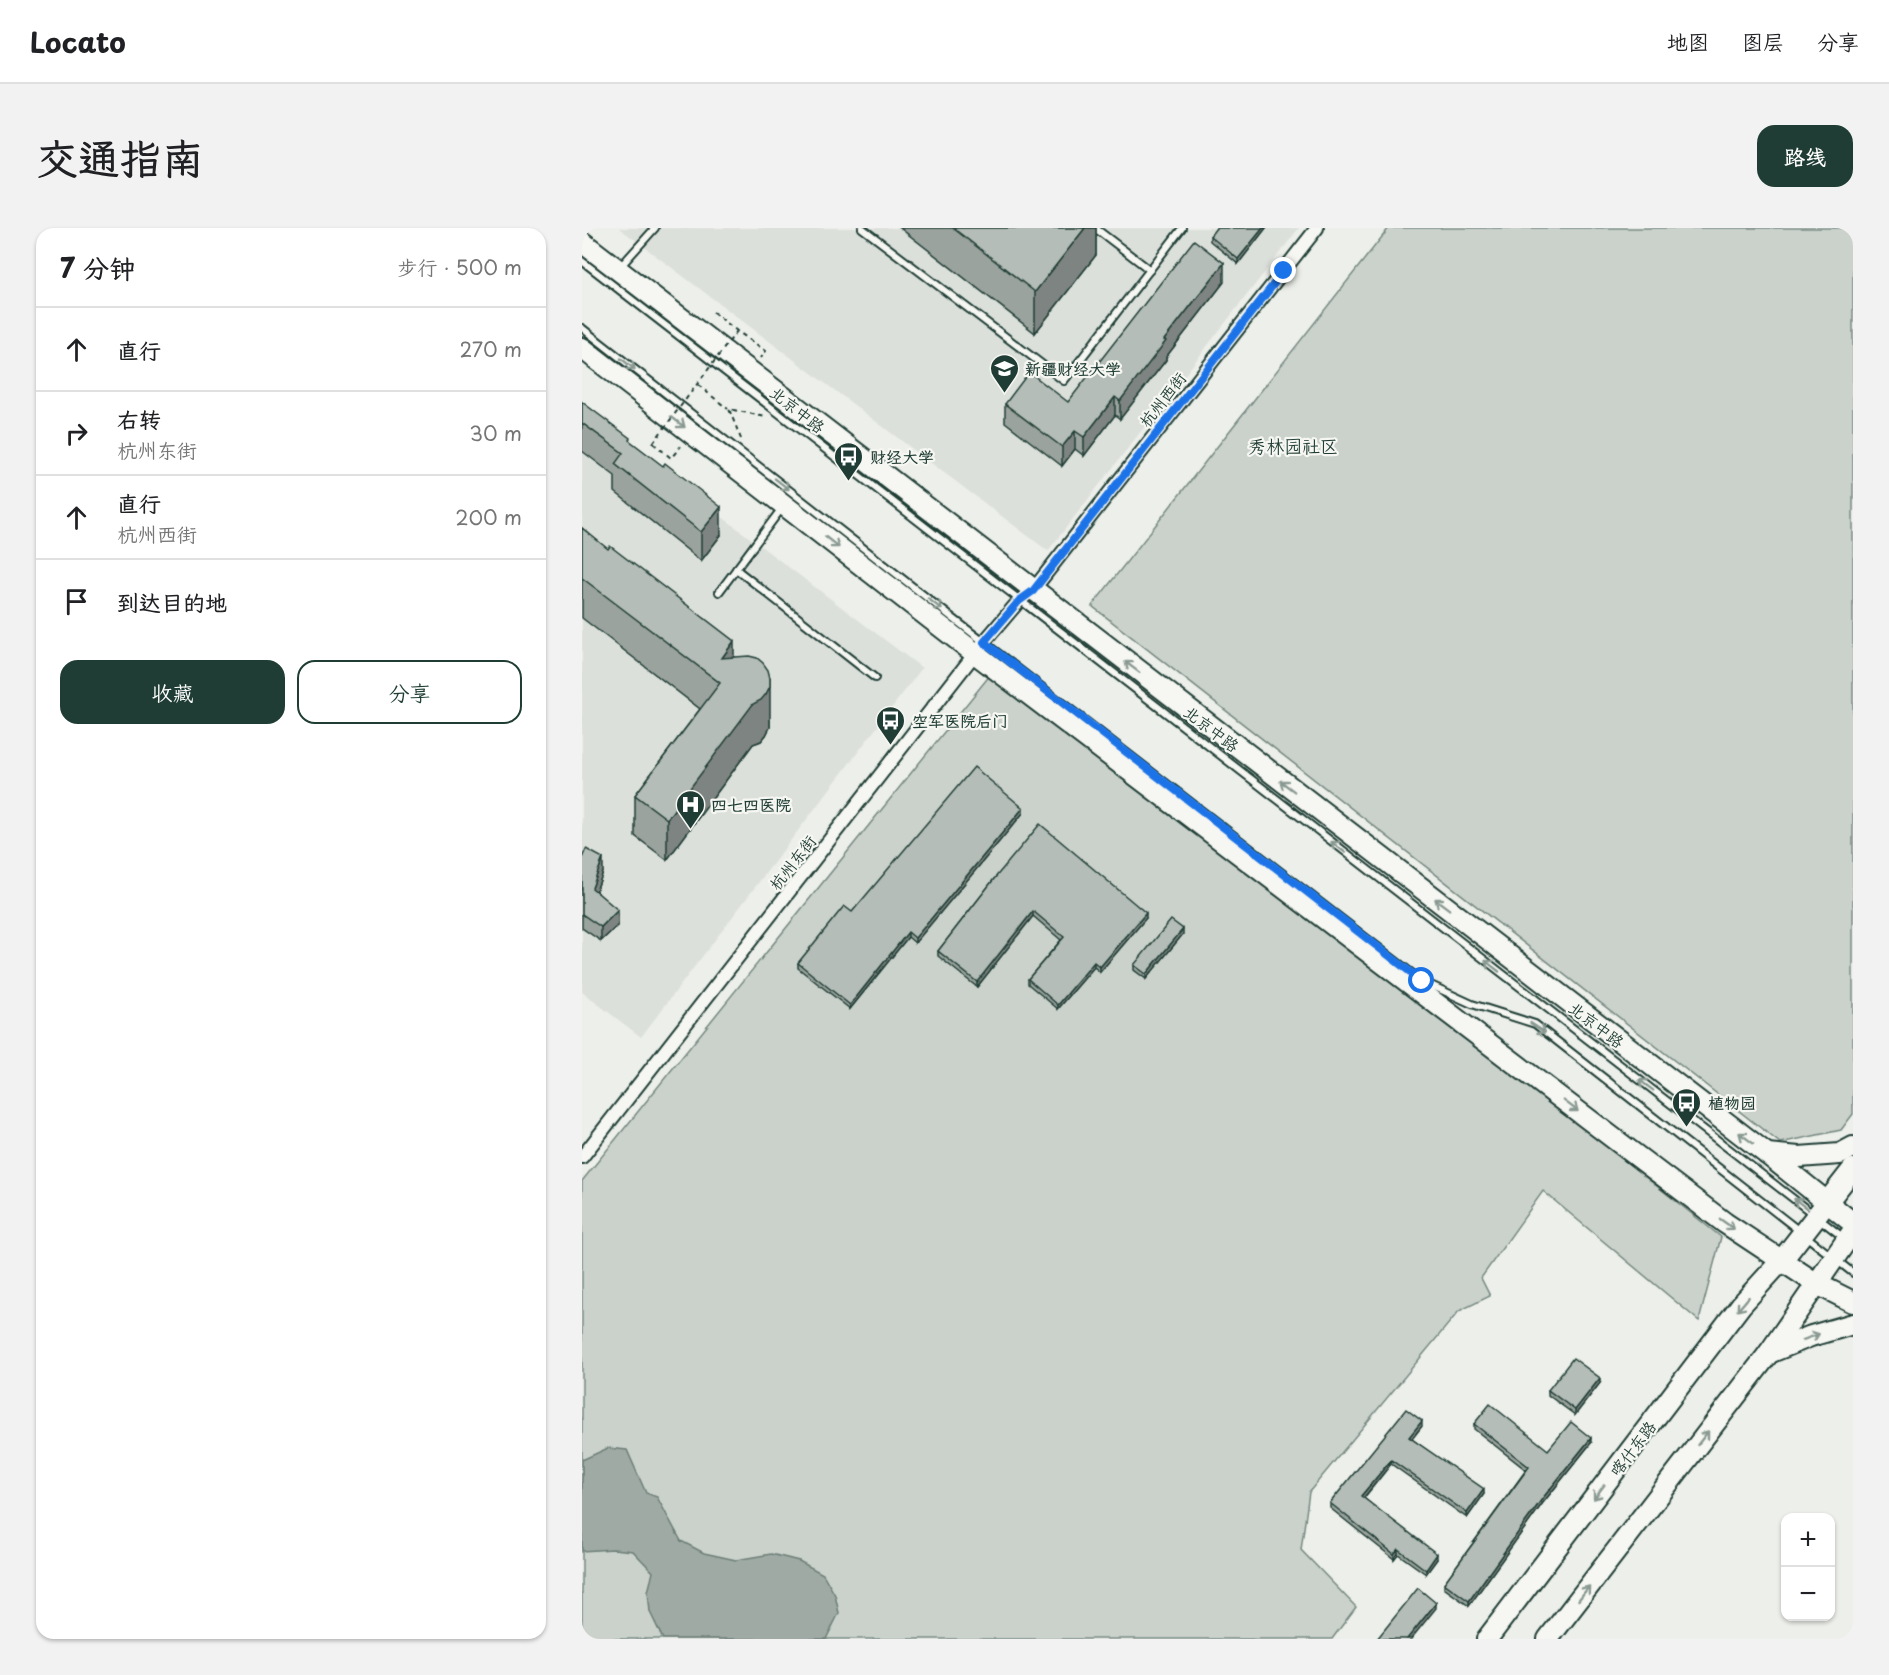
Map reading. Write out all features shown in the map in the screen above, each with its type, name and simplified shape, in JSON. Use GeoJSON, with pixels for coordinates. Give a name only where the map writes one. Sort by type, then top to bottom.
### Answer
{"type":"FeatureCollection","features":[{"type":"Feature","properties":{"kind":"main road","name":"北京中路"},"geometry":{"type":"LineString","coordinates":[[582,242],[1026,596],[1767,1154],[1842,1225]]}},
{"type":"Feature","properties":{"kind":"main road"},"geometry":{"type":"LineString","coordinates":[[582,348],[785,505],[980,648],[1725,1223],[1817,1284],[1853,1302]]}},
{"type":"Feature","properties":{"kind":"main road"},"geometry":{"type":"LineString","coordinates":[[1767,1154],[1799,1157],[1840,1154],[1853,1147]]}},
{"type":"Feature","properties":{"kind":"main road"},"geometry":{"type":"LineString","coordinates":[[1548,1639],[1769,1353],[1834,1258],[1853,1169]]}},
{"type":"Feature","properties":{"kind":"main road","name":"喀什东路"},"geometry":{"type":"LineString","coordinates":[[1487,1639],[1741,1305],[1789,1265],[1802,1234],[1842,1225]]}},
{"type":"Feature","properties":{"kind":"main road"},"geometry":{"type":"LineString","coordinates":[[1769,1353],[1811,1336],[1853,1324]]}},
{"type":"Feature","properties":{"kind":"street","name":"杭州西街"},"geometry":{"type":"LineString","coordinates":[[1026,596],[1317,228]]}},
{"type":"Feature","properties":{"kind":"street","name":"杭州东街"},"geometry":{"type":"LineString","coordinates":[[582,1157],[980,648],[1026,596]]}},
{"type":"Feature","properties":{"kind":"lane"},"geometry":{"type":"LineString","coordinates":[[618,270],[655,228]]}},
{"type":"Feature","properties":{"kind":"lane"},"geometry":{"type":"LineString","coordinates":[[862,228],[1064,381],[1182,228]]}},
{"type":"Feature","properties":{"kind":"lane"},"geometry":{"type":"LineString","coordinates":[[1095,228],[1150,270]]}},
{"type":"Feature","properties":{"kind":"lane"},"geometry":{"type":"LineString","coordinates":[[582,261],[1026,596],[1842,1225]]}},
{"type":"Feature","properties":{"kind":"lane"},"geometry":{"type":"LineString","coordinates":[[582,328],[980,648],[1422,981],[1472,1004],[1534,1024],[1853,1273]]}},
{"type":"Feature","properties":{"kind":"lane"},"geometry":{"type":"LineString","coordinates":[[719,592],[785,505]]}},
{"type":"Feature","properties":{"kind":"lane"},"geometry":{"type":"LineString","coordinates":[[736,569],[874,678]]}},
{"type":"Feature","properties":{"kind":"path"},"geometry":{"type":"LineString","coordinates":[[713,312],[766,351]]}},
{"type":"Feature","properties":{"kind":"path"},"geometry":{"type":"LineString","coordinates":[[670,456],[653,443],[737,331]]}},
{"type":"Feature","properties":{"kind":"path"},"geometry":{"type":"LineString","coordinates":[[698,385],[729,409],[768,418]]}},
{"type":"Feature","properties":{"kind":"path"},"geometry":{"type":"LineString","coordinates":[[729,409],[744,446]]}},
{"type":"Feature","properties":{"kind":"shaded area","name":"新疆财经大学"},"geometry":{"type":"Polygon","coordinates":[[[619,228],[1299,228],[1048,551],[619,228]]]}},
{"type":"Feature","properties":{"kind":"shaded area"},"geometry":{"type":"Polygon","coordinates":[[[1389,228],[1853,228],[1853,1114],[1841,1130],[1780,1143],[1092,606],[1389,228]]]}},
{"type":"Feature","properties":{"kind":"shaded area","name":"四七四医院"},"geometry":{"type":"Polygon","coordinates":[[[582,411],[922,668],[641,1037],[582,992],[582,411]]]}},
{"type":"Feature","properties":{"kind":"shaded area"},"geometry":{"type":"Polygon","coordinates":[[[999,664],[1721,1237],[1699,1321],[1543,1191],[1481,1278],[1490,1296],[1459,1311],[1309,1492],[1301,1550],[1356,1607],[1332,1639],[582,1639],[582,1181],[999,664]]]}},
{"type":"Feature","properties":{"kind":"shaded area"},"geometry":{"type":"Polygon","coordinates":[[[608,1448],[627,1450],[646,1493],[657,1497],[681,1541],[704,1553],[736,1560],[771,1554],[799,1561],[823,1574],[835,1595],[839,1613],[826,1639],[663,1639],[650,1612],[648,1592],[653,1572],[633,1551],[613,1549],[582,1551],[582,1460],[608,1448]]]}},
{"type":"Feature","properties":{"kind":"building"},"geometry":{"type":"Polygon","coordinates":[[[953,228],[1085,228],[1035,292],[953,228]]]}},
{"type":"Feature","properties":{"kind":"building"},"geometry":{"type":"Polygon","coordinates":[[[1216,228],[1263,228],[1238,259],[1210,236],[1216,228]]]}},
{"type":"Feature","properties":{"kind":"building"},"geometry":{"type":"Polygon","coordinates":[[[1194,240],[1224,263],[1120,401],[1115,397],[1084,437],[1075,431],[1062,447],[1005,404],[1029,372],[1068,402],[1194,240]]]}},
{"type":"Feature","properties":{"kind":"building"},"geometry":{"type":"Polygon","coordinates":[[[582,402],[663,466],[665,463],[721,507],[701,532],[615,464],[623,453],[582,423],[582,402]]]}},
{"type":"Feature","properties":{"kind":"building"},"geometry":{"type":"Polygon","coordinates":[[[582,528],[608,549],[610,546],[734,641],[722,658],[749,656],[757,658],[768,670],[770,686],[766,694],[753,704],[667,819],[635,795],[720,683],[582,578],[582,528]]]}},
{"type":"Feature","properties":{"kind":"building"},"geometry":{"type":"Polygon","coordinates":[[[974,767],[1023,808],[915,938],[908,932],[850,1005],[798,963],[844,906],[852,912],[974,767]]]}},
{"type":"Feature","properties":{"kind":"building"},"geometry":{"type":"Polygon","coordinates":[[[1040,824],[1146,913],[1100,967],[1094,962],[1058,1005],[1028,979],[1064,937],[1033,911],[977,982],[938,951],[1040,824]]]}},
{"type":"Feature","properties":{"kind":"building"},"geometry":{"type":"Polygon","coordinates":[[[586,849],[603,858],[592,888],[618,910],[601,927],[582,914],[582,858],[586,849]]]}},
{"type":"Feature","properties":{"kind":"building"},"geometry":{"type":"Polygon","coordinates":[[[1171,920],[1183,929],[1146,974],[1134,965],[1171,920]]]}},
{"type":"Feature","properties":{"kind":"building"},"geometry":{"type":"Polygon","coordinates":[[[1573,1358],[1600,1378],[1575,1410],[1548,1390],[1573,1358]]]}},
{"type":"Feature","properties":{"kind":"building"},"geometry":{"type":"Polygon","coordinates":[[[1490,1404],[1548,1450],[1571,1422],[1591,1438],[1542,1499],[1469,1601],[1444,1583],[1529,1467],[1474,1424],[1490,1404]]]}},
{"type":"Feature","properties":{"kind":"building"},"geometry":{"type":"Polygon","coordinates":[[[1406,1409],[1422,1421],[1409,1437],[1484,1489],[1467,1513],[1391,1460],[1361,1496],[1437,1554],[1426,1570],[1398,1549],[1394,1554],[1330,1503],[1406,1409]]]}},
{"type":"Feature","properties":{"kind":"building"},"geometry":{"type":"Polygon","coordinates":[[[1418,1588],[1436,1603],[1407,1639],[1377,1639],[1418,1588]]]}},
{"type":"Feature","properties":{"kind":"place","name":"新疆财经大学"},"geometry":{"type":"Point","coordinates":[1004,394]}},
{"type":"Feature","properties":{"kind":"place","name":"财经大学"},"geometry":{"type":"Point","coordinates":[849,482]}},
{"type":"Feature","properties":{"kind":"place","name":"空军医院后门"},"geometry":{"type":"Point","coordinates":[891,746]}},
{"type":"Feature","properties":{"kind":"place","name":"四七四医院"},"geometry":{"type":"Point","coordinates":[690,830]}},
{"type":"Feature","properties":{"kind":"place","name":"植物园"},"geometry":{"type":"Point","coordinates":[1687,1128]}},
{"type":"Feature","properties":{"kind":"district","name":"秀林园社区"},"geometry":{"type":"Point","coordinates":[1293,445]}},
{"type":"Feature","properties":{"kind":"route"},"geometry":{"type":"LineString","coordinates":[[1284,271],[1033,591],[1019,601],[984,642],[1422,981]]}}]}
